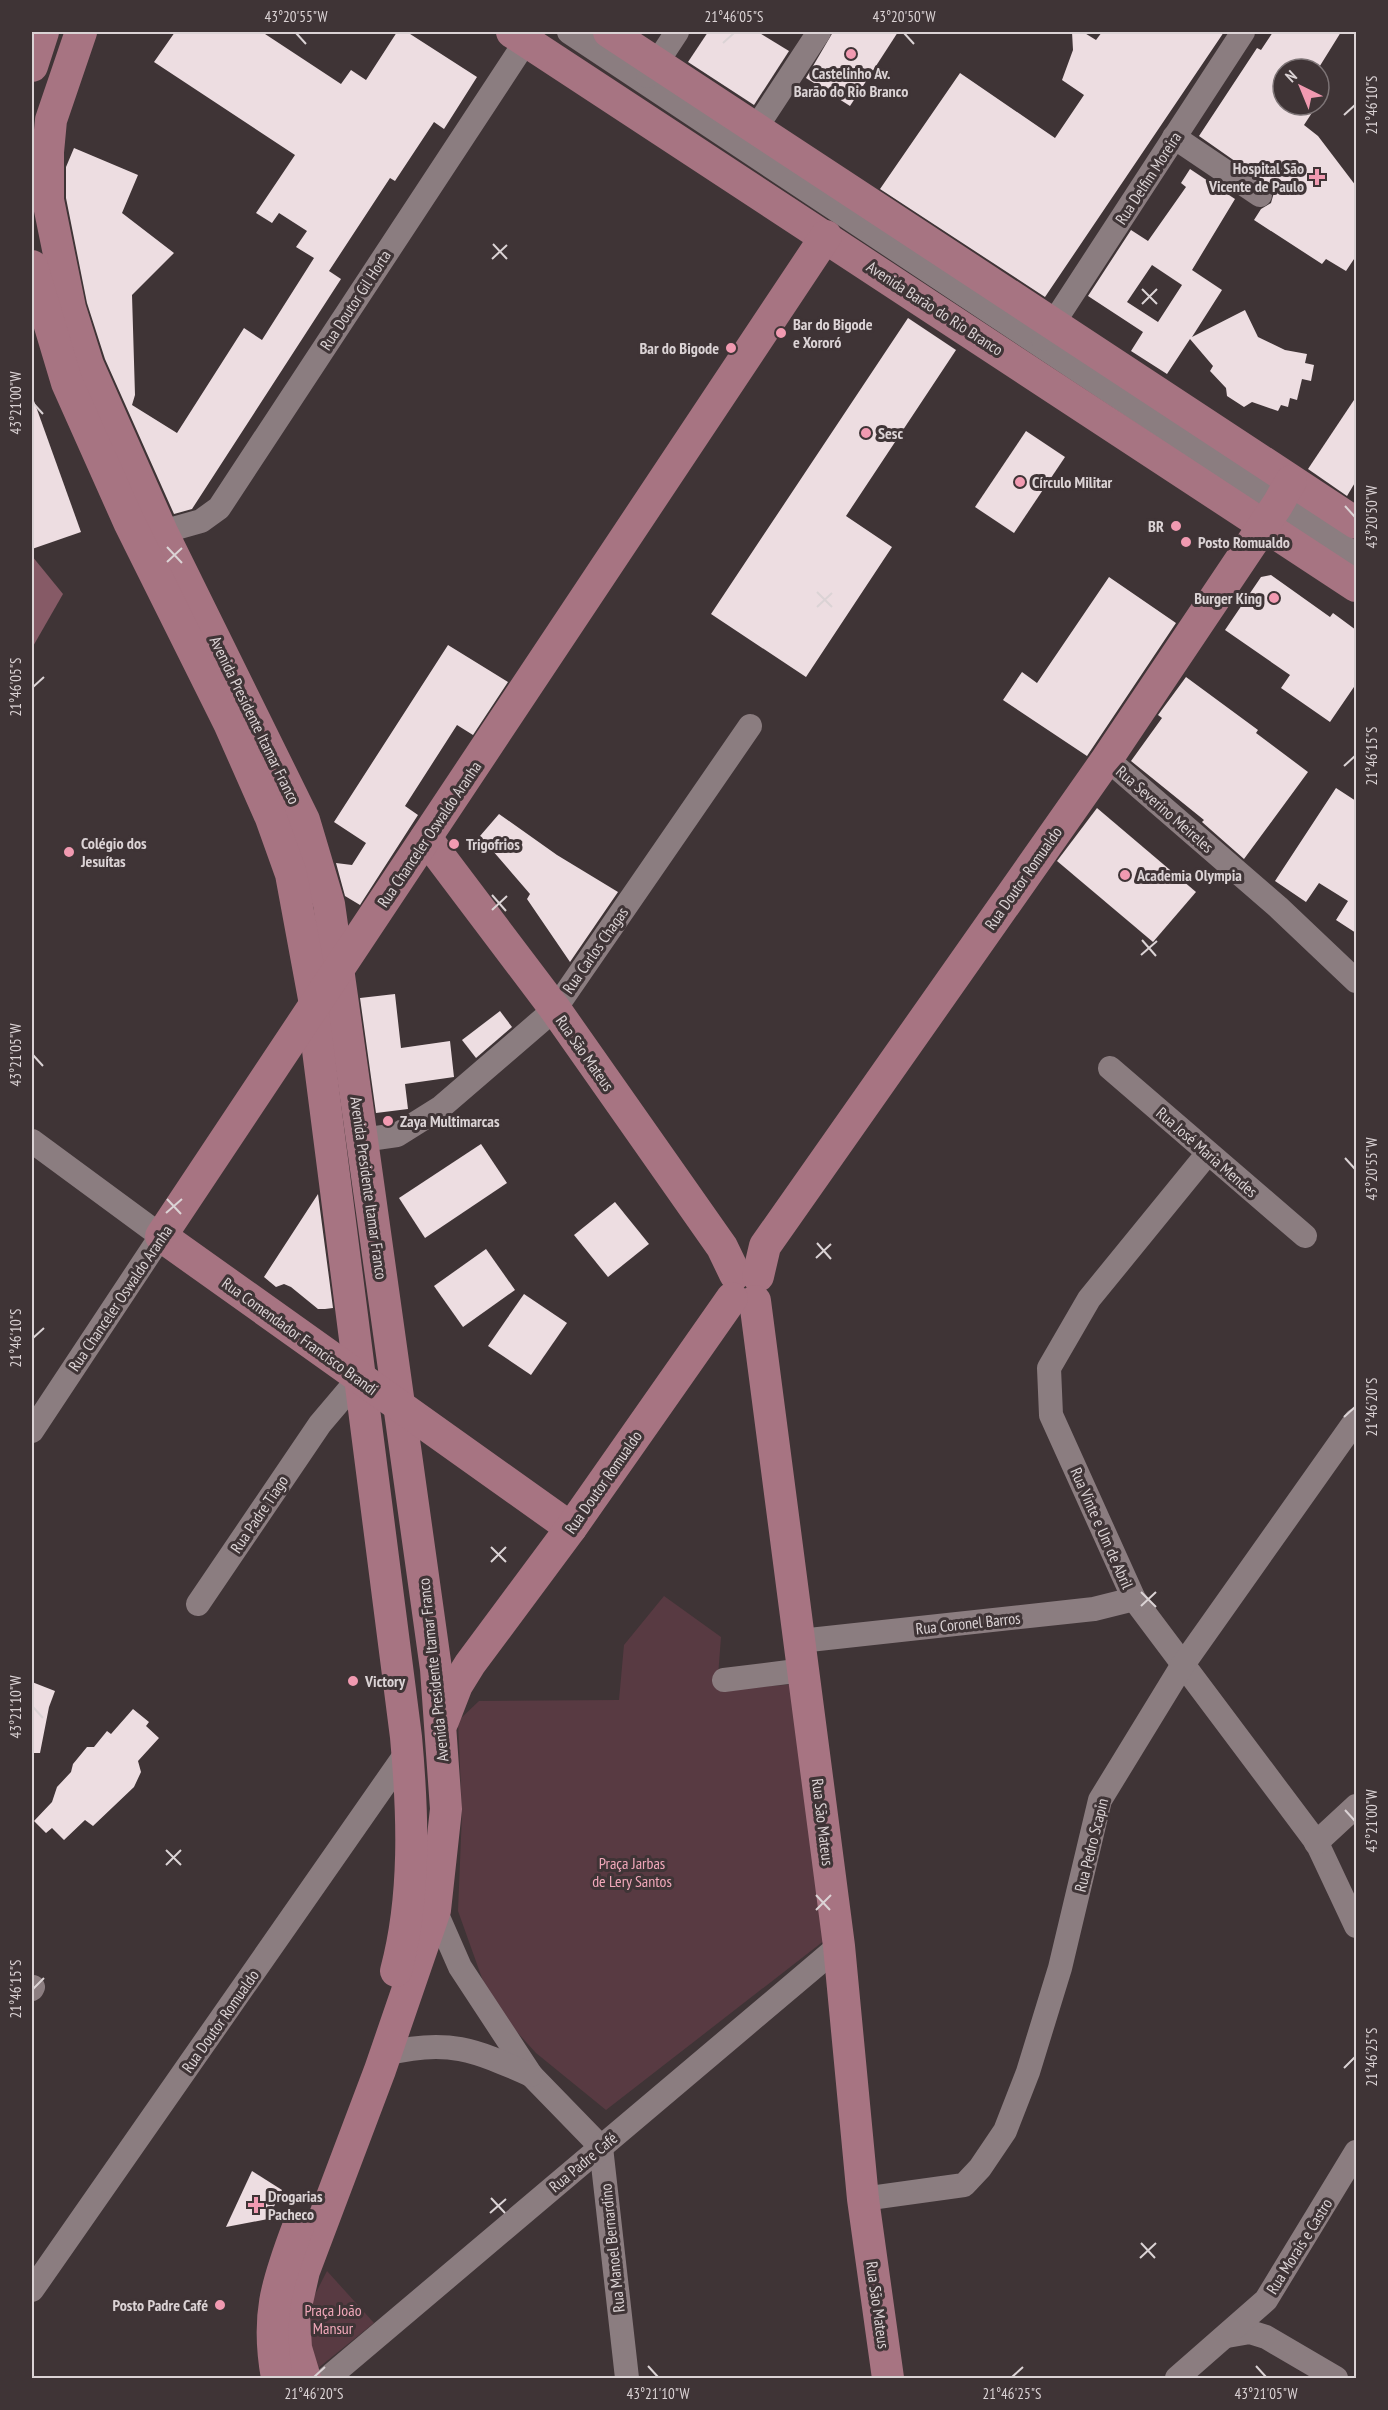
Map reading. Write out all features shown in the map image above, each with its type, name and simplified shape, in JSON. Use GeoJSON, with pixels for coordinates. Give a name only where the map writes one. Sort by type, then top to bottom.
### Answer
{"type":"FeatureCollection","features":[{"type":"Feature","properties":{"kind":"main road"},"geometry":{"type":"LineString","coordinates":[[32,66],[43,32]]}},
{"type":"Feature","properties":{"kind":"main road","name":"Avenida Presidente Itamar Franco"},"geometry":{"type":"LineString","coordinates":[[81,32],[51,120],[48,152],[48,200],[70,308],[88,365],[162,532],[304,820],[329,904],[436,1669],[446,1809],[443,1857],[435,1910],[386,2054],[304,2271],[294,2315],[296,2348],[305,2379]]}},
{"type":"Feature","properties":{"kind":"main road","name":"Avenida Barão do Rio Branco"},"geometry":{"type":"LineString","coordinates":[[609,32],[651,72],[756,128],[1046,334],[1278,503],[1356,586]]}},
{"type":"Feature","properties":{"kind":"main road","name":"Avenida Barão do Rio Branco"},"geometry":{"type":"LineString","coordinates":[[519,36],[826,236],[1278,503],[1355,518]]}},
{"type":"Feature","properties":{"kind":"main road"},"geometry":{"type":"LineString","coordinates":[[32,176],[55,287],[70,308]]}},
{"type":"Feature","properties":{"kind":"main road","name":"Rua Chanceler Oswaldo Aranha"},"geometry":{"type":"LineString","coordinates":[[161,1236],[826,236]]}},
{"type":"Feature","properties":{"kind":"main road","name":"Avenida Presidente Itamar Franco"},"geometry":{"type":"LineString","coordinates":[[32,266],[67,383],[129,522],[229,723],[271,818],[291,874],[315,1004],[313,1011],[358,1378],[368,1430],[407,1752],[410,1884],[405,1937],[395,1972],[281,2270],[271,2315],[271,2342],[277,2379]]}},
{"type":"Feature","properties":{"kind":"main road","name":"Rua Doutor Romualdo"},"geometry":{"type":"LineString","coordinates":[[441,1728],[457,1685],[470,1664],[571,1528],[749,1279],[1107,759],[1278,503]]}},
{"type":"Feature","properties":{"kind":"main road","name":"Rua São Mateus"},"geometry":{"type":"LineString","coordinates":[[426,838],[555,1009],[722,1246],[749,1279],[802,1655],[839,1946],[863,2199],[888,2379]]}},
{"type":"Feature","properties":{"kind":"main road","name":"Rua Comendador Francisco Brandi"},"geometry":{"type":"LineString","coordinates":[[161,1236],[571,1528]]}},
{"type":"Feature","properties":{"kind":"main road"},"geometry":{"type":"LineString","coordinates":[[368,1430],[400,1408]]}},
{"type":"Feature","properties":{"kind":"street","name":"Avenida Barão do Rio Branco"},"geometry":{"type":"LineString","coordinates":[[569,32],[651,72],[821,201],[1046,334]]}},
{"type":"Feature","properties":{"kind":"street"},"geometry":{"type":"LineString","coordinates":[[642,115],[639,98],[651,72],[677,32]]}},
{"type":"Feature","properties":{"kind":"street"},"geometry":{"type":"LineString","coordinates":[[756,128],[819,32]]}},
{"type":"Feature","properties":{"kind":"street","name":"Rua Delfim Moreira"},"geometry":{"type":"LineString","coordinates":[[1046,334],[1243,32]]}},
{"type":"Feature","properties":{"kind":"street","name":"Rua Doutor Gil Horta"},"geometry":{"type":"LineString","coordinates":[[162,532],[201,521],[219,508],[519,36]]}},
{"type":"Feature","properties":{"kind":"street"},"geometry":{"type":"LineString","coordinates":[[1174,137],[1260,195]]}},
{"type":"Feature","properties":{"kind":"street"},"geometry":{"type":"LineString","coordinates":[[821,201],[828,216],[826,236]]}},
{"type":"Feature","properties":{"kind":"street","name":"Avenida Barão do Rio Branco"},"geometry":{"type":"LineString","coordinates":[[1278,503],[1356,555]]}},
{"type":"Feature","properties":{"kind":"street","name":"Rua Carlos Chagas"},"geometry":{"type":"LineString","coordinates":[[362,1140],[397,1135],[440,1108],[555,1009],[750,726]]}},
{"type":"Feature","properties":{"kind":"street","name":"Rua Severino Meireles"},"geometry":{"type":"LineString","coordinates":[[1107,759],[1278,907],[1356,981]]}},
{"type":"Feature","properties":{"kind":"street","name":"Rua José Maria Mendes"},"geometry":{"type":"LineString","coordinates":[[1110,1068],[1305,1236]]}},
{"type":"Feature","properties":{"kind":"street","name":"Rua Comendador Francisco Brandi"},"geometry":{"type":"LineString","coordinates":[[32,1141],[161,1236]]}},
{"type":"Feature","properties":{"kind":"street","name":"Rua Vinte e Um de Abril"},"geometry":{"type":"LineString","coordinates":[[1208,1153],[1089,1299],[1049,1368],[1051,1415],[1134,1599],[1316,1843],[1356,1926]]}},
{"type":"Feature","properties":{"kind":"street","name":"Rua Chanceler Oswaldo Aranha"},"geometry":{"type":"LineString","coordinates":[[32,1431],[161,1236]]}},
{"type":"Feature","properties":{"kind":"street","name":"Rua Padre Tiago"},"geometry":{"type":"LineString","coordinates":[[198,1604],[320,1424],[358,1378]]}},
{"type":"Feature","properties":{"kind":"street"},"geometry":{"type":"LineString","coordinates":[[320,1424],[340,1417],[351,1418],[368,1430]]}},
{"type":"Feature","properties":{"kind":"street","name":"Rua Pedro Scapin"},"geometry":{"type":"LineString","coordinates":[[863,2199],[964,2185],[980,2168],[1005,2131],[1028,2072],[1060,1968],[1100,1800],[1182,1666],[1356,1420]]}},
{"type":"Feature","properties":{"kind":"street","name":"Rua Coronel Barros"},"geometry":{"type":"LineString","coordinates":[[802,1655],[1094,1609],[1134,1599]]}},
{"type":"Feature","properties":{"kind":"street"},"geometry":{"type":"LineString","coordinates":[[724,1680],[802,1655]]}},
{"type":"Feature","properties":{"kind":"street"},"geometry":{"type":"LineString","coordinates":[[436,1669],[470,1664]]}},
{"type":"Feature","properties":{"kind":"street","name":"Rua Doutor Romualdo"},"geometry":{"type":"LineString","coordinates":[[32,2290],[407,1752]]}},
{"type":"Feature","properties":{"kind":"street"},"geometry":{"type":"LineString","coordinates":[[1316,1843],[1356,1806]]}},
{"type":"Feature","properties":{"kind":"street"},"geometry":{"type":"LineString","coordinates":[[435,1910],[460,1967],[531,2075],[602,2147]]}},
{"type":"Feature","properties":{"kind":"street","name":"Rua Padre Café"},"geometry":{"type":"LineString","coordinates":[[328,2379],[839,1946]]}},
{"type":"Feature","properties":{"kind":"street"},"geometry":{"type":"LineString","coordinates":[[386,2054],[411,2047],[456,2047],[475,2051],[531,2075]]}},
{"type":"Feature","properties":{"kind":"street","name":"Rua Manoel Bernardino"},"geometry":{"type":"LineString","coordinates":[[602,2147],[627,2379]]}},
{"type":"Feature","properties":{"kind":"street","name":"Rua Morais e Castro"},"geometry":{"type":"LineString","coordinates":[[1177,2379],[1266,2300],[1356,2152]]}},
{"type":"Feature","properties":{"kind":"street"},"geometry":{"type":"LineString","coordinates":[[1266,2300],[1260,2314],[1266,2337]]}},
{"type":"Feature","properties":{"kind":"street"},"geometry":{"type":"LineString","coordinates":[[1227,2336],[1250,2332],[1266,2337],[1336,2379]]}},
{"type":"Feature","properties":{"kind":"green space","name":"Praça Jarbas de Lery Santos"},"geometry":{"type":"Polygon","coordinates":[[[664,1596],[721,1637],[717,1690],[797,1684],[825,1940],[606,2110],[536,2053],[506,2020],[488,1995],[458,1911],[462,1813],[458,1721],[479,1701],[619,1700],[624,1645],[664,1596]]]}},
{"type":"Feature","properties":{"kind":"green space","name":"Praça João Mansur"},"geometry":{"type":"Polygon","coordinates":[[[327,2271],[374,2323],[312,2373],[304,2316],[327,2271]]]}},
{"type":"Feature","properties":{"kind":"shaded area"},"geometry":{"type":"Polygon","coordinates":[[[32,556],[63,594],[32,648],[32,556]]]}},
{"type":"Feature","properties":{"kind":"building"},"geometry":{"type":"Polygon","coordinates":[[[175,32],[262,32],[341,84],[351,70],[366,80],[397,32],[407,32],[477,77],[444,129],[434,122],[395,181],[390,178],[329,271],[341,279],[192,509],[174,514],[105,359],[87,303],[66,198],[66,167],[74,148],[138,175],[122,213],[174,253],[132,295],[135,395],[132,405],[177,433],[244,328],[262,340],[314,258],[296,247],[307,231],[279,213],[272,223],[256,213],[295,155],[154,62],[175,32]]]}},
{"type":"Feature","properties":{"kind":"building"},"geometry":{"type":"Polygon","coordinates":[[[708,32],[758,32],[789,51],[754,105],[688,62],[708,32]]]}},
{"type":"Feature","properties":{"kind":"building","name":"Castelinho Av. Barão do Rio Branco"},"geometry":{"type":"Polygon","coordinates":[[[833,32],[898,32],[850,106],[806,78],[833,32]]]}},
{"type":"Feature","properties":{"kind":"building"},"geometry":{"type":"Polygon","coordinates":[[[1072,32],[1083,32],[1096,40],[1102,32],[1224,32],[1045,297],[880,189],[960,73],[1055,138],[1084,95],[1062,80],[1073,50],[1072,32]]]}},
{"type":"Feature","properties":{"kind":"building"},"geometry":{"type":"Polygon","coordinates":[[[1273,32],[1341,32],[1325,57],[1271,57],[1271,117],[1309,117],[1304,125],[1318,136],[1356,186],[1356,256],[1346,271],[1326,259],[1322,264],[1254,220],[1261,209],[1271,203],[1275,189],[1199,136],[1257,48],[1261,50],[1273,32]]]}},
{"type":"Feature","properties":{"kind":"building"},"geometry":{"type":"Polygon","coordinates":[[[1190,169],[1235,199],[1192,270],[1222,290],[1192,337],[1245,310],[1258,337],[1285,350],[1307,354],[1305,363],[1314,365],[1311,381],[1302,379],[1297,400],[1290,398],[1288,407],[1281,405],[1278,411],[1252,402],[1244,407],[1227,396],[1226,388],[1210,371],[1213,366],[1190,339],[1167,374],[1131,351],[1143,332],[1088,296],[1131,230],[1148,241],[1186,187],[1181,183],[1190,169]],[[1152,265],[1127,302],[1158,322],[1182,285],[1152,265]]]}},
{"type":"Feature","properties":{"kind":"building","name":"Sesc"},"geometry":{"type":"Polygon","coordinates":[[[908,318],[956,350],[846,516],[892,547],[806,677],[711,614],[908,318]]]}},
{"type":"Feature","properties":{"kind":"building"},"geometry":{"type":"Polygon","coordinates":[[[1356,397],[1356,481],[1347,496],[1308,469],[1356,397]]]}},
{"type":"Feature","properties":{"kind":"building"},"geometry":{"type":"Polygon","coordinates":[[[34,401],[81,532],[32,549],[32,402],[34,401]]]}},
{"type":"Feature","properties":{"kind":"building","name":"Círculo Militar"},"geometry":{"type":"Polygon","coordinates":[[[1026,431],[1065,457],[1014,533],[975,507],[1026,431]]]}},
{"type":"Feature","properties":{"kind":"building"},"geometry":{"type":"Polygon","coordinates":[[[1271,575],[1330,617],[1333,613],[1356,630],[1356,684],[1330,722],[1281,688],[1290,675],[1225,630],[1261,577],[1271,575]]]}},
{"type":"Feature","properties":{"kind":"building"},"geometry":{"type":"Polygon","coordinates":[[[1109,577],[1176,623],[1087,756],[1003,700],[1022,672],[1037,683],[1109,577]]]}},
{"type":"Feature","properties":{"kind":"building"},"geometry":{"type":"Polygon","coordinates":[[[448,645],[508,682],[473,735],[457,725],[405,806],[418,815],[360,905],[345,896],[336,863],[352,865],[366,843],[334,822],[448,645]]]}},
{"type":"Feature","properties":{"kind":"building"},"geometry":{"type":"Polygon","coordinates":[[[1186,677],[1258,730],[1256,733],[1308,772],[1244,859],[1202,822],[1204,820],[1131,761],[1162,718],[1158,715],[1186,677]]]}},
{"type":"Feature","properties":{"kind":"building"},"geometry":{"type":"Polygon","coordinates":[[[1336,788],[1356,801],[1356,933],[1336,920],[1348,901],[1319,883],[1306,902],[1275,881],[1336,788]]]}},
{"type":"Feature","properties":{"kind":"building","name":"Academia Olympia"},"geometry":{"type":"Polygon","coordinates":[[[1097,808],[1196,892],[1153,942],[1057,861],[1097,808]]]}},
{"type":"Feature","properties":{"kind":"building"},"geometry":{"type":"Polygon","coordinates":[[[499,814],[557,855],[618,892],[570,962],[527,899],[530,894],[480,836],[499,814]]]}},
{"type":"Feature","properties":{"kind":"building"},"geometry":{"type":"Polygon","coordinates":[[[395,994],[401,1048],[450,1041],[454,1077],[405,1084],[408,1109],[376,1113],[360,998],[395,994]]]}},
{"type":"Feature","properties":{"kind":"building"},"geometry":{"type":"Polygon","coordinates":[[[500,1011],[512,1027],[476,1058],[462,1040],[500,1011]]]}},
{"type":"Feature","properties":{"kind":"building"},"geometry":{"type":"Polygon","coordinates":[[[481,1144],[507,1183],[425,1238],[399,1198],[481,1144]]]}},
{"type":"Feature","properties":{"kind":"building"},"geometry":{"type":"Polygon","coordinates":[[[318,1194],[333,1308],[325,1309],[318,1309],[291,1287],[284,1284],[276,1287],[264,1277],[318,1194]]]}},
{"type":"Feature","properties":{"kind":"building"},"geometry":{"type":"Polygon","coordinates":[[[615,1202],[649,1244],[608,1277],[574,1235],[615,1202]]]}},
{"type":"Feature","properties":{"kind":"building"},"geometry":{"type":"Polygon","coordinates":[[[486,1249],[515,1290],[463,1327],[434,1286],[486,1249]]]}},
{"type":"Feature","properties":{"kind":"building"},"geometry":{"type":"Polygon","coordinates":[[[524,1294],[567,1323],[531,1375],[488,1346],[524,1294]]]}},
{"type":"Feature","properties":{"kind":"building"},"geometry":{"type":"Polygon","coordinates":[[[32,1682],[55,1691],[49,1707],[40,1753],[32,1753],[32,1682]]]}},
{"type":"Feature","properties":{"kind":"building"},"geometry":{"type":"Polygon","coordinates":[[[133,1709],[149,1722],[146,1726],[159,1738],[138,1761],[141,1772],[134,1787],[93,1826],[85,1820],[64,1840],[52,1828],[46,1833],[34,1821],[52,1802],[57,1787],[71,1772],[73,1764],[87,1747],[94,1747],[107,1731],[111,1734],[133,1709]]]}},
{"type":"Feature","properties":{"kind":"building","name":"Drogarias Pacheco"},"geometry":{"type":"Polygon","coordinates":[[[252,2171],[282,2190],[268,2219],[226,2227],[252,2171]]]}},
{"type":"Feature","properties":{"kind":"place","name":"Castelinho Av. Barão do Rio Branco"},"geometry":{"type":"Point","coordinates":[851,54]}},
{"type":"Feature","properties":{"kind":"place","name":"Hospital São Vicente de Paulo"},"geometry":{"type":"Point","coordinates":[1317,177]}},
{"type":"Feature","properties":{"kind":"place","name":"Bar do Bigode e Xororó"},"geometry":{"type":"Point","coordinates":[781,333]}},
{"type":"Feature","properties":{"kind":"place","name":"Bar do Bigode"},"geometry":{"type":"Point","coordinates":[731,348]}},
{"type":"Feature","properties":{"kind":"place","name":"Sesc"},"geometry":{"type":"Point","coordinates":[866,433]}},
{"type":"Feature","properties":{"kind":"place","name":"Círculo Militar"},"geometry":{"type":"Point","coordinates":[1020,482]}},
{"type":"Feature","properties":{"kind":"place","name":"BR"},"geometry":{"type":"Point","coordinates":[1176,526]}},
{"type":"Feature","properties":{"kind":"place","name":"Posto Romualdo"},"geometry":{"type":"Point","coordinates":[1186,542]}},
{"type":"Feature","properties":{"kind":"place","name":"Burger King"},"geometry":{"type":"Point","coordinates":[1274,598]}},
{"type":"Feature","properties":{"kind":"place","name":"Trigofrios"},"geometry":{"type":"Point","coordinates":[454,844]}},
{"type":"Feature","properties":{"kind":"place","name":"Colégio dos Jesuítas"},"geometry":{"type":"Point","coordinates":[69,852]}},
{"type":"Feature","properties":{"kind":"place","name":"Academia Olympia"},"geometry":{"type":"Point","coordinates":[1125,875]}},
{"type":"Feature","properties":{"kind":"place","name":"Zaya Multimarcas"},"geometry":{"type":"Point","coordinates":[388,1121]}},
{"type":"Feature","properties":{"kind":"place","name":"Victory"},"geometry":{"type":"Point","coordinates":[353,1681]}},
{"type":"Feature","properties":{"kind":"place","name":"Drogarias Pacheco"},"geometry":{"type":"Point","coordinates":[256,2205]}},
{"type":"Feature","properties":{"kind":"place","name":"Posto Padre Café"},"geometry":{"type":"Point","coordinates":[220,2305]}}]}
